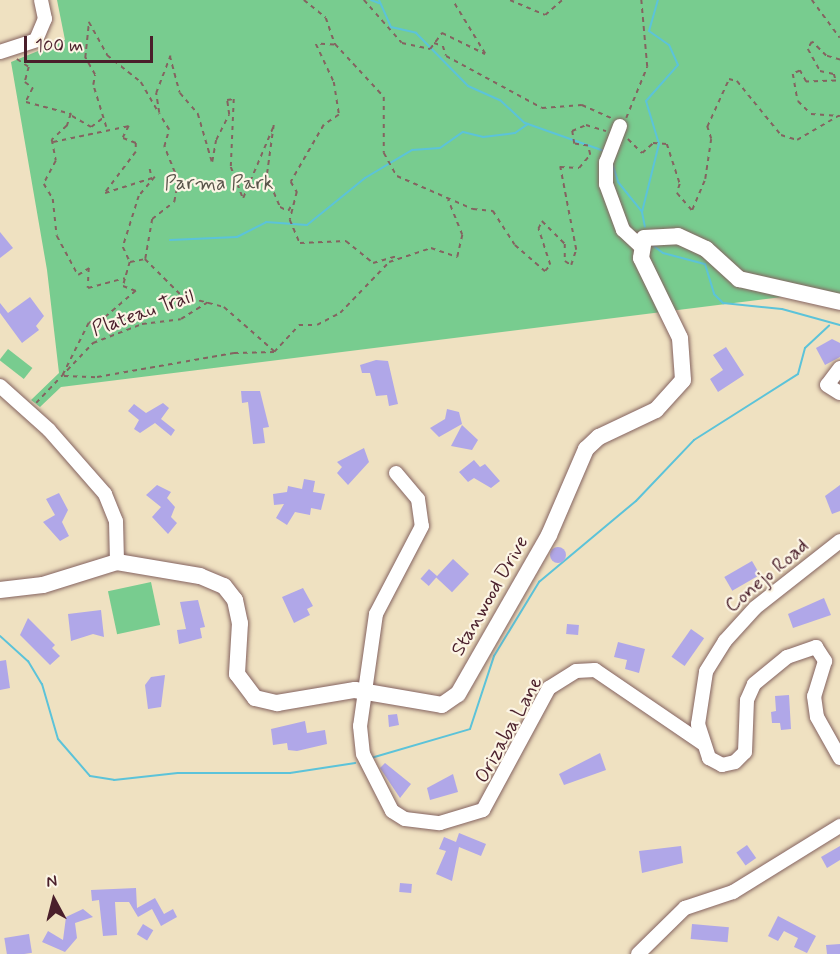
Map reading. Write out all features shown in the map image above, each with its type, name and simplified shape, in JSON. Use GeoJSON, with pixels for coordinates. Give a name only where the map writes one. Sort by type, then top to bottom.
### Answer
{"type":"FeatureCollection","features":[{"type":"Feature","properties":{"kind":"main road"},"geometry":{"type":"LineString","coordinates":[[639,245],[650,235],[678,236],[706,249],[739,279],[839,307]]}},
{"type":"Feature","properties":{"kind":"main road","name":"Stanwood Drive"},"geometry":{"type":"LineString","coordinates":[[0,590],[43,585],[117,562],[200,576],[228,589],[240,615],[237,674],[255,698],[277,703],[366,690],[425,706],[455,698],[549,535],[584,452],[599,437],[656,410],[680,386],[686,364],[680,339],[639,245]]}},
{"type":"Feature","properties":{"kind":"street"},"geometry":{"type":"LineString","coordinates":[[5,51],[40,35],[45,19],[41,0]]}},
{"type":"Feature","properties":{"kind":"street"},"geometry":{"type":"LineString","coordinates":[[620,126],[609,157],[614,208],[623,230],[639,245]]}},
{"type":"Feature","properties":{"kind":"street"},"geometry":{"type":"LineString","coordinates":[[840,368],[827,385],[840,393]]}},
{"type":"Feature","properties":{"kind":"street"},"geometry":{"type":"LineString","coordinates":[[0,386],[29,410],[110,503],[117,562]]}},
{"type":"Feature","properties":{"kind":"street","name":"Orizaba Lane"},"geometry":{"type":"LineString","coordinates":[[396,473],[418,499],[422,526],[382,597],[360,719],[363,754],[387,804],[405,819],[450,823],[491,804],[549,688],[576,670],[595,670],[702,743]]}},
{"type":"Feature","properties":{"kind":"street","name":"Conejo Road"},"geometry":{"type":"LineString","coordinates":[[702,743],[702,688],[714,657],[755,608],[840,541]]}},
{"type":"Feature","properties":{"kind":"street"},"geometry":{"type":"LineString","coordinates":[[702,743],[715,762],[728,765],[741,758],[747,742],[747,700],[754,684],[811,646],[821,650],[825,661],[814,696],[817,717],[840,758]]}},
{"type":"Feature","properties":{"kind":"street"},"geometry":{"type":"LineString","coordinates":[[638,954],[685,908],[738,890],[840,826]]}},
{"type":"Feature","properties":{"kind":"path"},"geometry":{"type":"LineString","coordinates":[[304,0],[326,18],[335,44],[384,97],[387,165],[397,176],[447,199],[493,211],[516,245],[546,271],[550,265],[538,229],[542,221],[566,244],[565,261],[571,265],[576,231],[560,167],[579,168],[590,155],[588,146],[574,144],[572,138],[578,125],[595,132],[620,126]]}},
{"type":"Feature","properties":{"kind":"path"},"geometry":{"type":"LineString","coordinates":[[364,0],[402,43],[426,50],[434,44],[437,34],[445,33],[485,54],[452,0]]}},
{"type":"Feature","properties":{"kind":"path"},"geometry":{"type":"LineString","coordinates":[[510,0],[545,15],[562,0]]}},
{"type":"Feature","properties":{"kind":"path"},"geometry":{"type":"LineString","coordinates":[[620,126],[647,67],[641,0]]}},
{"type":"Feature","properties":{"kind":"path"},"geometry":{"type":"LineString","coordinates":[[812,0],[840,38]]}},
{"type":"Feature","properties":{"kind":"path"},"geometry":{"type":"LineString","coordinates":[[106,127],[93,85],[95,75],[85,58],[89,22],[107,55],[116,65],[126,66],[169,130],[164,147],[178,181],[174,202],[152,219],[145,259],[130,262]]}},
{"type":"Feature","properties":{"kind":"path"},"geometry":{"type":"LineString","coordinates":[[839,116],[812,114],[798,101],[793,74],[800,71],[806,82],[836,81],[834,74],[820,71],[808,49],[812,42],[826,56],[840,60]]}},
{"type":"Feature","properties":{"kind":"path"},"geometry":{"type":"LineString","coordinates":[[159,113],[156,93],[168,55],[180,93],[198,114],[212,162],[216,140],[229,115],[227,100],[234,99],[231,167],[243,198],[274,124],[267,176],[280,207],[288,211],[297,192],[291,182],[318,140],[324,125],[339,115],[339,106],[316,44],[335,44]]}},
{"type":"Feature","properties":{"kind":"path"},"geometry":{"type":"LineString","coordinates":[[434,44],[443,46],[446,56],[542,108],[591,106],[620,126],[635,150],[648,153],[653,143],[667,144],[680,184],[677,193],[692,210],[705,179],[711,139],[707,127],[729,79],[737,81],[781,135],[797,140],[839,116]]}},
{"type":"Feature","properties":{"kind":"path"},"geometry":{"type":"LineString","coordinates":[[5,51],[30,70],[25,82],[33,88],[26,102],[71,116],[91,127],[104,117]]}},
{"type":"Feature","properties":{"kind":"path"},"geometry":{"type":"LineString","coordinates":[[53,142],[71,116]]}},
{"type":"Feature","properties":{"kind":"path"},"geometry":{"type":"LineString","coordinates":[[53,142],[106,127],[129,126],[123,138],[138,145],[105,193],[151,175],[150,169]]}},
{"type":"Feature","properties":{"kind":"path","name":"Plateau Trail"},"geometry":{"type":"LineString","coordinates":[[53,142],[56,162],[44,184],[52,199],[60,243],[78,275],[88,268],[88,288],[125,278]]}},
{"type":"Feature","properties":{"kind":"path","name":"Plateau Trail"},"geometry":{"type":"LineString","coordinates":[[64,376],[89,323],[100,322],[136,291],[124,289],[130,262],[123,247],[139,196],[154,179],[151,175]]}},
{"type":"Feature","properties":{"kind":"path"},"geometry":{"type":"LineString","coordinates":[[274,351],[277,343],[287,339],[299,325],[317,325],[340,313],[399,258],[431,248],[457,257],[462,235],[447,199]]}},
{"type":"Feature","properties":{"kind":"path"},"geometry":{"type":"LineString","coordinates":[[291,206],[300,243],[346,241],[373,263],[390,254],[399,258]]}},
{"type":"Feature","properties":{"kind":"path","name":"Plateau Trail"},"geometry":{"type":"LineString","coordinates":[[145,259],[182,296],[209,300]]}},
{"type":"Feature","properties":{"kind":"path"},"geometry":{"type":"LineString","coordinates":[[209,300],[254,330],[274,351]]}},
{"type":"Feature","properties":{"kind":"path","name":"Plateau Trail"},"geometry":{"type":"LineString","coordinates":[[64,376],[104,337],[179,320],[209,300]]}},
{"type":"Feature","properties":{"kind":"path"},"geometry":{"type":"LineString","coordinates":[[29,410],[64,376],[97,377],[274,351]]}},
{"type":"Feature","properties":{"kind":"green space","name":"Parma Park"},"geometry":{"type":"Polygon","coordinates":[[[57,0],[840,0],[840,300],[814,293],[61,387],[40,407],[31,400],[59,373],[47,270],[11,62],[65,40],[57,0]]]}},
{"type":"Feature","properties":{"kind":"green space"},"geometry":{"type":"Polygon","coordinates":[[[8,349],[32,368],[24,379],[0,361],[8,349]]]}},
{"type":"Feature","properties":{"kind":"green space"},"geometry":{"type":"Polygon","coordinates":[[[151,582],[160,625],[117,634],[108,591],[151,582]]]}},
{"type":"Feature","properties":{"kind":"building"},"geometry":{"type":"Polygon","coordinates":[[[0,232],[13,248],[0,258],[0,232]]]}},
{"type":"Feature","properties":{"kind":"building"},"geometry":{"type":"Polygon","coordinates":[[[30,297],[44,316],[36,326],[39,330],[22,343],[0,313],[0,303],[8,313],[30,297]]]}},
{"type":"Feature","properties":{"kind":"building"},"geometry":{"type":"Polygon","coordinates":[[[832,339],[840,343],[840,357],[825,365],[816,348],[832,339]]]}},
{"type":"Feature","properties":{"kind":"building"},"geometry":{"type":"Polygon","coordinates":[[[726,347],[744,375],[718,392],[710,379],[723,370],[713,355],[726,347]]]}},
{"type":"Feature","properties":{"kind":"building"},"geometry":{"type":"Polygon","coordinates":[[[376,360],[388,361],[398,404],[389,406],[387,395],[376,396],[370,373],[362,373],[360,365],[376,360]]]}},
{"type":"Feature","properties":{"kind":"building"},"geometry":{"type":"Polygon","coordinates":[[[241,391],[260,391],[269,427],[263,428],[265,443],[253,444],[248,402],[242,403],[241,391]]]}},
{"type":"Feature","properties":{"kind":"building"},"geometry":{"type":"Polygon","coordinates":[[[163,403],[169,408],[161,419],[175,430],[171,436],[155,423],[140,433],[134,429],[139,420],[128,411],[134,404],[146,413],[163,403]]]}},
{"type":"Feature","properties":{"kind":"building"},"geometry":{"type":"Polygon","coordinates":[[[447,409],[459,412],[462,424],[439,437],[430,428],[445,419],[447,409]]]}},
{"type":"Feature","properties":{"kind":"building"},"geometry":{"type":"Polygon","coordinates":[[[462,425],[478,440],[472,450],[451,446],[462,425]]]}},
{"type":"Feature","properties":{"kind":"building"},"geometry":{"type":"Polygon","coordinates":[[[364,448],[369,462],[348,485],[337,473],[342,467],[337,462],[364,448]]]}},
{"type":"Feature","properties":{"kind":"building"},"geometry":{"type":"Polygon","coordinates":[[[474,460],[480,467],[485,464],[500,481],[491,488],[474,478],[468,482],[459,472],[474,460]]]}},
{"type":"Feature","properties":{"kind":"building"},"geometry":{"type":"Polygon","coordinates":[[[304,479],[315,481],[313,492],[325,494],[321,510],[311,508],[310,515],[295,512],[287,525],[276,518],[284,504],[274,505],[273,494],[287,492],[288,486],[302,489],[304,479]]]}},
{"type":"Feature","properties":{"kind":"building"},"geometry":{"type":"Polygon","coordinates":[[[157,485],[171,492],[167,498],[175,507],[171,517],[177,523],[168,534],[152,517],[161,507],[146,495],[157,485]]]}},
{"type":"Feature","properties":{"kind":"building"},"geometry":{"type":"Polygon","coordinates":[[[840,485],[840,511],[832,514],[825,496],[840,485]]]}},
{"type":"Feature","properties":{"kind":"building"},"geometry":{"type":"Polygon","coordinates":[[[59,493],[68,510],[62,522],[69,536],[60,541],[43,522],[55,515],[46,499],[59,493]]]}},
{"type":"Feature","properties":{"kind":"building"},"geometry":{"type":"Polygon","coordinates":[[[555,547],[561,547],[566,555],[564,561],[555,563],[550,558],[550,552],[555,547]]]}},
{"type":"Feature","properties":{"kind":"building"},"geometry":{"type":"Polygon","coordinates":[[[453,559],[469,574],[452,592],[436,577],[453,559]]]}},
{"type":"Feature","properties":{"kind":"building"},"geometry":{"type":"Polygon","coordinates":[[[752,561],[760,575],[732,591],[724,577],[752,561]]]}},
{"type":"Feature","properties":{"kind":"building"},"geometry":{"type":"Polygon","coordinates":[[[429,569],[437,576],[429,586],[420,579],[429,569]]]}},
{"type":"Feature","properties":{"kind":"building"},"geometry":{"type":"Polygon","coordinates":[[[303,588],[313,606],[307,609],[310,615],[294,623],[282,597],[303,588]]]}},
{"type":"Feature","properties":{"kind":"building"},"geometry":{"type":"Polygon","coordinates":[[[824,598],[831,615],[793,628],[788,614],[824,598]]]}},
{"type":"Feature","properties":{"kind":"building"},"geometry":{"type":"Polygon","coordinates":[[[198,600],[205,627],[200,628],[202,638],[179,644],[177,630],[186,629],[180,602],[198,600]]]}},
{"type":"Feature","properties":{"kind":"building"},"geometry":{"type":"Polygon","coordinates":[[[101,610],[104,637],[93,634],[71,641],[68,614],[101,610]]]}},
{"type":"Feature","properties":{"kind":"building"},"geometry":{"type":"Polygon","coordinates":[[[28,618],[55,645],[52,648],[60,656],[50,665],[20,635],[28,618]]]}},
{"type":"Feature","properties":{"kind":"building"},"geometry":{"type":"Polygon","coordinates":[[[567,624],[579,625],[578,635],[566,634],[567,624]]]}},
{"type":"Feature","properties":{"kind":"building"},"geometry":{"type":"Polygon","coordinates":[[[691,629],[704,638],[685,666],[671,657],[691,629]]]}},
{"type":"Feature","properties":{"kind":"building"},"geometry":{"type":"Polygon","coordinates":[[[618,642],[645,649],[639,673],[625,669],[627,660],[614,657],[618,642]]]}},
{"type":"Feature","properties":{"kind":"building"},"geometry":{"type":"Polygon","coordinates":[[[6,660],[10,688],[0,690],[0,661],[6,660]]]}},
{"type":"Feature","properties":{"kind":"building"},"geometry":{"type":"Polygon","coordinates":[[[165,675],[161,707],[148,709],[145,685],[151,677],[165,675]]]}},
{"type":"Feature","properties":{"kind":"building"},"geometry":{"type":"Polygon","coordinates":[[[789,695],[791,729],[781,730],[780,723],[772,723],[771,712],[776,711],[775,696],[789,695]]]}},
{"type":"Feature","properties":{"kind":"building"},"geometry":{"type":"Polygon","coordinates":[[[397,714],[399,725],[389,727],[388,715],[397,714]]]}},
{"type":"Feature","properties":{"kind":"building"},"geometry":{"type":"Polygon","coordinates":[[[305,721],[307,733],[325,730],[327,744],[297,751],[288,750],[287,743],[273,745],[271,729],[305,721]]]}},
{"type":"Feature","properties":{"kind":"building"},"geometry":{"type":"Polygon","coordinates":[[[600,753],[606,770],[564,785],[559,774],[600,753]]]}},
{"type":"Feature","properties":{"kind":"building"},"geometry":{"type":"Polygon","coordinates":[[[385,763],[411,784],[400,798],[380,768],[385,763]]]}},
{"type":"Feature","properties":{"kind":"building"},"geometry":{"type":"Polygon","coordinates":[[[453,774],[458,792],[430,800],[427,788],[453,774]]]}},
{"type":"Feature","properties":{"kind":"building"},"geometry":{"type":"Polygon","coordinates":[[[459,833],[486,844],[481,856],[459,847],[452,881],[436,874],[446,851],[439,849],[444,837],[456,842],[459,833]]]}},
{"type":"Feature","properties":{"kind":"building"},"geometry":{"type":"Polygon","coordinates":[[[747,845],[756,858],[746,866],[736,852],[747,845]]]}},
{"type":"Feature","properties":{"kind":"building"},"geometry":{"type":"Polygon","coordinates":[[[681,846],[683,863],[642,873],[639,851],[681,846]]]}},
{"type":"Feature","properties":{"kind":"building"},"geometry":{"type":"Polygon","coordinates":[[[840,846],[840,860],[827,868],[821,857],[840,846]]]}},
{"type":"Feature","properties":{"kind":"building"},"geometry":{"type":"Polygon","coordinates":[[[400,883],[412,884],[411,893],[399,892],[400,883]]]}},
{"type":"Feature","properties":{"kind":"building"},"geometry":{"type":"Polygon","coordinates":[[[136,888],[137,908],[155,898],[164,914],[173,909],[177,917],[161,926],[152,909],[138,917],[129,902],[115,902],[117,935],[103,936],[99,900],[92,901],[91,890],[136,888]]]}},
{"type":"Feature","properties":{"kind":"building"},"geometry":{"type":"Polygon","coordinates":[[[83,909],[93,917],[75,923],[77,938],[65,952],[42,942],[48,931],[63,940],[66,917],[83,909]]]}},
{"type":"Feature","properties":{"kind":"building"},"geometry":{"type":"Polygon","coordinates":[[[778,916],[816,936],[807,953],[794,947],[798,938],[784,931],[778,941],[768,936],[778,916]]]}},
{"type":"Feature","properties":{"kind":"building"},"geometry":{"type":"Polygon","coordinates":[[[143,924],[153,930],[147,940],[137,934],[143,924]]]}},
{"type":"Feature","properties":{"kind":"building"},"geometry":{"type":"Polygon","coordinates":[[[692,924],[729,927],[728,942],[691,939],[692,924]]]}},
{"type":"Feature","properties":{"kind":"building"},"geometry":{"type":"Polygon","coordinates":[[[29,934],[32,953],[7,954],[4,938],[29,934]]]}},
{"type":"Feature","properties":{"kind":"building"},"geometry":{"type":"Polygon","coordinates":[[[840,944],[840,954],[827,954],[826,945],[840,944]]]}},
{"type":"Feature","properties":{"kind":"waterway"},"geometry":{"type":"LineString","coordinates":[[371,0],[379,3]]}},
{"type":"Feature","properties":{"kind":"waterway"},"geometry":{"type":"LineString","coordinates":[[379,0],[391,27],[416,33],[468,86],[500,100],[525,123],[604,151]]}},
{"type":"Feature","properties":{"kind":"waterway"},"geometry":{"type":"LineString","coordinates":[[642,212],[659,144],[646,101],[678,65],[669,45],[649,31],[658,0]]}},
{"type":"Feature","properties":{"kind":"waterway"},"geometry":{"type":"LineString","coordinates":[[170,240],[237,237],[266,222],[307,225],[365,178],[412,150],[440,148],[463,132],[483,137],[515,133],[528,124]]}},
{"type":"Feature","properties":{"kind":"waterway"},"geometry":{"type":"LineString","coordinates":[[612,163],[618,182],[642,212],[645,227]]}},
{"type":"Feature","properties":{"kind":"waterway"},"geometry":{"type":"LineString","coordinates":[[651,244],[663,253],[705,264],[714,294],[723,303],[782,309],[840,325]]}},
{"type":"Feature","properties":{"kind":"waterway"},"geometry":{"type":"LineString","coordinates":[[371,758],[470,729],[494,656],[539,582],[636,501],[694,440],[798,374],[805,348],[829,326]]}},
{"type":"Feature","properties":{"kind":"waterway"},"geometry":{"type":"LineString","coordinates":[[0,636],[28,661],[42,684],[58,739],[90,776],[114,780],[178,773],[290,773],[355,763]]}}]}
